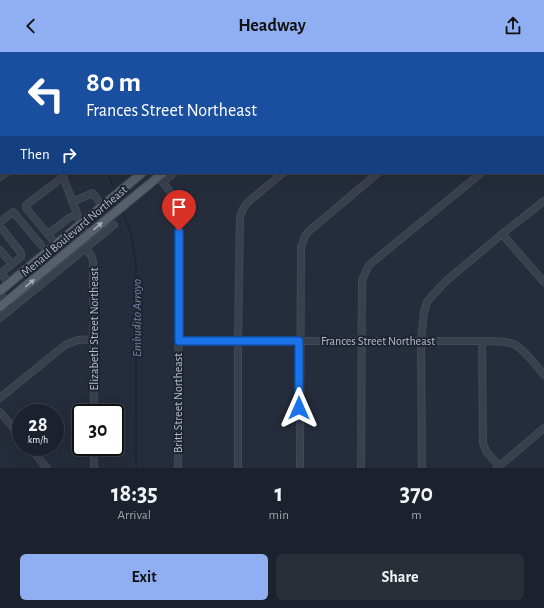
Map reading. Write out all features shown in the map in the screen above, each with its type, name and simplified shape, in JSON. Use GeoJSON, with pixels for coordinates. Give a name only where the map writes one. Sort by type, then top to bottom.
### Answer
{"type":"FeatureCollection","features":[{"type":"Feature","properties":{"kind":"main road","name":"Menaul Boulevard Northeast"},"geometry":{"type":"LineString","coordinates":[[0,292],[124,188],[133,176]]}},
{"type":"Feature","properties":{"kind":"main road","name":"Menaul Boulevard Northeast"},"geometry":{"type":"LineString","coordinates":[[6,306],[110,216],[132,198],[161,178]]}},
{"type":"Feature","properties":{"kind":"street"},"geometry":{"type":"LineString","coordinates":[[161,178],[171,174]]}},
{"type":"Feature","properties":{"kind":"street"},"geometry":{"type":"LineString","coordinates":[[238,468],[240,217],[248,202],[282,174]]}},
{"type":"Feature","properties":{"kind":"street"},"geometry":{"type":"LineString","coordinates":[[300,468],[299,341],[302,241],[309,231],[377,174]]}},
{"type":"Feature","properties":{"kind":"street"},"geometry":{"type":"LineString","coordinates":[[361,468],[362,280],[369,265],[480,174]]}},
{"type":"Feature","properties":{"kind":"street"},"geometry":{"type":"LineString","coordinates":[[56,244],[26,208],[26,205],[62,175],[86,237]]}},
{"type":"Feature","properties":{"kind":"street","name":"Britt Street Northeast"},"geometry":{"type":"LineString","coordinates":[[161,178],[176,201],[179,215],[178,468]]}},
{"type":"Feature","properties":{"kind":"street"},"geometry":{"type":"LineString","coordinates":[[72,202],[93,193],[102,206]]}},
{"type":"Feature","properties":{"kind":"street"},"geometry":{"type":"LineString","coordinates":[[422,468],[421,341],[424,312],[428,302],[434,293],[446,281],[544,201]]}},
{"type":"Feature","properties":{"kind":"street"},"geometry":{"type":"LineString","coordinates":[[0,222],[13,212],[41,245]]}},
{"type":"Feature","properties":{"kind":"street"},"geometry":{"type":"LineString","coordinates":[[48,234],[69,218],[77,214]]}},
{"type":"Feature","properties":{"kind":"street"},"geometry":{"type":"LineString","coordinates":[[0,318],[6,306],[114,225]]}},
{"type":"Feature","properties":{"kind":"street"},"geometry":{"type":"LineString","coordinates":[[0,226],[22,253],[21,256],[30,266]]}},
{"type":"Feature","properties":{"kind":"street"},"geometry":{"type":"LineString","coordinates":[[502,234],[544,282]]}},
{"type":"Feature","properties":{"kind":"street","name":"Elizabeth Street Northeast"},"geometry":{"type":"LineString","coordinates":[[85,248],[91,255],[93,261],[94,404]]}},
{"type":"Feature","properties":{"kind":"street"},"geometry":{"type":"LineString","coordinates":[[0,250],[12,264]]}},
{"type":"Feature","properties":{"kind":"street"},"geometry":{"type":"LineString","coordinates":[[9,283],[1,273],[21,256]]}},
{"type":"Feature","properties":{"kind":"street"},"geometry":{"type":"LineString","coordinates":[[0,292],[6,306]]}},
{"type":"Feature","properties":{"kind":"street"},"geometry":{"type":"LineString","coordinates":[[0,398],[65,345],[72,341],[94,339]]}},
{"type":"Feature","properties":{"kind":"street","name":"Frances Street Northeast"},"geometry":{"type":"LineString","coordinates":[[179,341],[509,342],[524,351],[544,375]]}},
{"type":"Feature","properties":{"kind":"street"},"geometry":{"type":"LineString","coordinates":[[482,341],[482,443],[486,451],[498,467],[544,428]]}},
{"type":"Feature","properties":{"kind":"street"},"geometry":{"type":"LineString","coordinates":[[0,412],[12,426]]}},
{"type":"Feature","properties":{"kind":"street"},"geometry":{"type":"LineString","coordinates":[[37,456],[47,468]]}},
{"type":"Feature","properties":{"kind":"street"},"geometry":{"type":"LineString","coordinates":[[94,456],[94,468]]}},
{"type":"Feature","properties":{"kind":"waterway","name":"Embudito Arroyo"},"geometry":{"type":"LineString","coordinates":[[108,174],[115,192]]}},
{"type":"Feature","properties":{"kind":"waterway","name":"Embudito Arroyo"},"geometry":{"type":"LineString","coordinates":[[117,197],[120,205]]}},
{"type":"Feature","properties":{"kind":"waterway","name":"Embudito Arroyo"},"geometry":{"type":"LineString","coordinates":[[122,210],[131,234],[136,262],[136,468]]}},
{"type":"Feature","properties":{"kind":"route"},"geometry":{"type":"LineString","coordinates":[[179,231],[179,341],[299,341],[299,408]]}}]}
